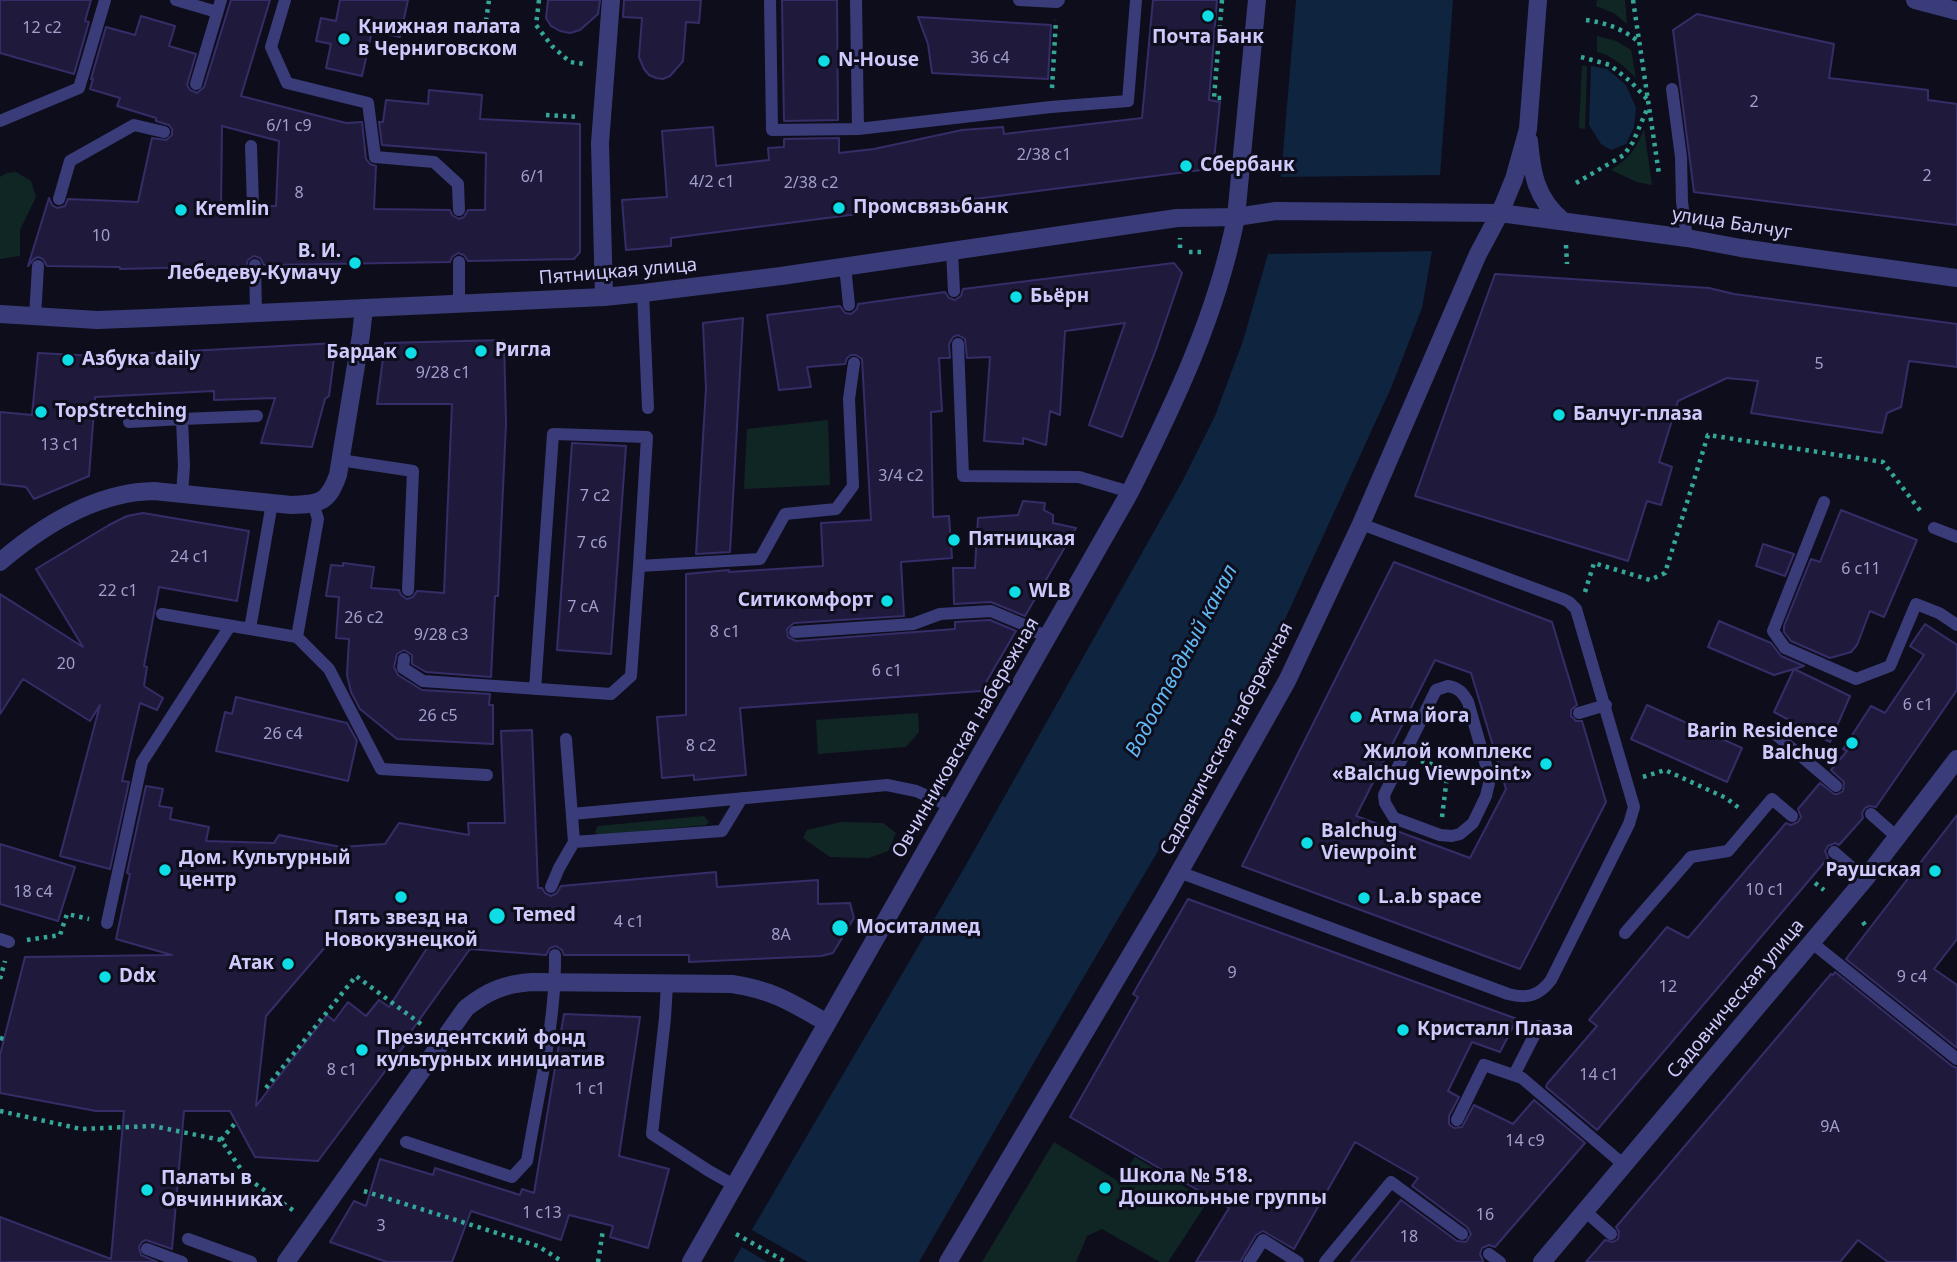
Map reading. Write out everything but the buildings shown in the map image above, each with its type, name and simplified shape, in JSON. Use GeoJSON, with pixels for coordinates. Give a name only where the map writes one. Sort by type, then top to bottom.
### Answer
{"type":"FeatureCollection","features":[{"type":"Feature","properties":{"kind":"street"},"geometry":{"type":"LineString","coordinates":[[604,297],[600,143],[611,0]]}},
{"type":"Feature","properties":{"kind":"street","name":"Овчинниковская набережная"},"geometry":{"type":"LineString","coordinates":[[691,1262],[1130,492],[1165,423],[1202,337],[1229,251],[1236,217],[1257,0]]}},
{"type":"Feature","properties":{"kind":"street"},"geometry":{"type":"LineString","coordinates":[[1538,0],[1528,130],[1531,167],[1550,211],[1563,221]]}},
{"type":"Feature","properties":{"kind":"street"},"geometry":{"type":"LineString","coordinates":[[1915,0],[1957,11]]}},
{"type":"Feature","properties":{"kind":"street","name":"Садовническая набережная"},"geometry":{"type":"LineString","coordinates":[[948,1262],[1179,872],[1287,681],[1361,524],[1478,254],[1500,213],[1514,179],[1528,130]]}},
{"type":"Feature","properties":{"kind":"street","name":"Пятницкая улица"},"geometry":{"type":"LineString","coordinates":[[0,314],[123,319],[604,297],[952,252],[1177,218],[1236,217],[1276,211],[1444,212]]}},
{"type":"Feature","properties":{"kind":"street","name":"улица Балчуг"},"geometry":{"type":"LineString","coordinates":[[1444,212],[1500,213],[1563,221],[1957,278]]}},
{"type":"Feature","properties":{"kind":"street"},"geometry":{"type":"LineString","coordinates":[[0,562],[41,531],[90,505],[115,496],[144,491],[290,505],[322,500],[332,492],[338,475],[362,335],[364,308]]}},
{"type":"Feature","properties":{"kind":"street","name":"Садовническая улица"},"geometry":{"type":"LineString","coordinates":[[1542,1262],[1865,879],[1957,759]]}},
{"type":"Feature","properties":{"kind":"street"},"geometry":{"type":"LineString","coordinates":[[286,1262],[466,1008],[484,994],[513,984],[555,982],[732,984],[776,994],[827,1023]]}},
{"type":"Feature","properties":{"kind":"lane"},"geometry":{"type":"LineString","coordinates":[[0,121],[79,88],[105,0]]}},
{"type":"Feature","properties":{"kind":"lane"},"geometry":{"type":"LineString","coordinates":[[176,0],[219,6],[196,83]]}},
{"type":"Feature","properties":{"kind":"lane"},"geometry":{"type":"LineString","coordinates":[[285,0],[271,47],[287,83],[368,103],[375,158],[434,162],[458,184],[458,210]]}},
{"type":"Feature","properties":{"kind":"lane"},"geometry":{"type":"LineString","coordinates":[[770,0],[772,131],[858,129],[1128,101],[1136,0]]}},
{"type":"Feature","properties":{"kind":"lane"},"geometry":{"type":"LineString","coordinates":[[856,0],[858,129]]}},
{"type":"Feature","properties":{"kind":"lane"},"geometry":{"type":"LineString","coordinates":[[1019,0],[1058,1]]}},
{"type":"Feature","properties":{"kind":"lane"},"geometry":{"type":"LineString","coordinates":[[1672,89],[1681,157],[1682,202],[1687,238]]}},
{"type":"Feature","properties":{"kind":"lane"},"geometry":{"type":"LineString","coordinates":[[59,199],[70,161],[135,125],[164,132]]}},
{"type":"Feature","properties":{"kind":"lane"},"geometry":{"type":"LineString","coordinates":[[251,146],[253,205]]}},
{"type":"Feature","properties":{"kind":"lane"},"geometry":{"type":"LineString","coordinates":[[952,252],[954,291]]}},
{"type":"Feature","properties":{"kind":"lane"},"geometry":{"type":"LineString","coordinates":[[459,261],[459,304]]}},
{"type":"Feature","properties":{"kind":"lane"},"geometry":{"type":"LineString","coordinates":[[254,265],[256,312]]}},
{"type":"Feature","properties":{"kind":"lane"},"geometry":{"type":"LineString","coordinates":[[35,317],[38,266]]}},
{"type":"Feature","properties":{"kind":"lane"},"geometry":{"type":"LineString","coordinates":[[845,266],[849,305]]}},
{"type":"Feature","properties":{"kind":"lane"},"geometry":{"type":"LineString","coordinates":[[643,293],[648,408]]}},
{"type":"Feature","properties":{"kind":"lane"},"geometry":{"type":"LineString","coordinates":[[958,344],[963,476],[1079,477],[1130,492]]}},
{"type":"Feature","properties":{"kind":"lane"},"geometry":{"type":"LineString","coordinates":[[639,566],[760,559],[785,514],[836,509],[853,486],[849,400],[854,363]]}},
{"type":"Feature","properties":{"kind":"lane"},"geometry":{"type":"LineString","coordinates":[[129,422],[257,416]]}},
{"type":"Feature","properties":{"kind":"lane"},"geometry":{"type":"LineString","coordinates":[[182,419],[182,494]]}},
{"type":"Feature","properties":{"kind":"lane"},"geometry":{"type":"LineString","coordinates":[[404,659],[403,668],[423,681],[535,689],[611,694],[631,676],[647,437],[553,434],[535,689]]}},
{"type":"Feature","properties":{"kind":"lane"},"geometry":{"type":"LineString","coordinates":[[341,460],[413,471],[408,590]]}},
{"type":"Feature","properties":{"kind":"lane"},"geometry":{"type":"LineString","coordinates":[[1824,502],[1773,631],[1785,648],[1856,679],[1889,666],[1916,604],[1939,613],[1957,625]]}},
{"type":"Feature","properties":{"kind":"lane"},"geometry":{"type":"LineString","coordinates":[[250,629],[272,503]]}},
{"type":"Feature","properties":{"kind":"lane"},"geometry":{"type":"LineString","coordinates":[[297,637],[318,519],[313,503]]}},
{"type":"Feature","properties":{"kind":"lane"},"geometry":{"type":"LineString","coordinates":[[1179,872],[1508,994],[1528,997],[1545,988],[1551,980],[1629,824],[1634,807],[1579,616],[1573,606],[1563,599],[1361,524]]}},
{"type":"Feature","properties":{"kind":"lane"},"geometry":{"type":"LineString","coordinates":[[1934,528],[1957,537]]}},
{"type":"Feature","properties":{"kind":"lane"},"geometry":{"type":"LineString","coordinates":[[795,632],[913,624],[940,614],[991,611],[1027,626],[1047,638]]}},
{"type":"Feature","properties":{"kind":"lane"},"geometry":{"type":"LineString","coordinates":[[162,614],[297,637],[329,669],[381,769],[488,775]]}},
{"type":"Feature","properties":{"kind":"lane"},"geometry":{"type":"LineString","coordinates":[[107,923],[142,762],[230,626]]}},
{"type":"Feature","properties":{"kind":"lane"},"geometry":{"type":"LineString","coordinates":[[1455,687],[1462,692],[1485,741],[1489,770],[1489,786],[1473,823],[1460,834],[1452,836],[1440,835],[1394,818],[1385,803],[1384,795],[1403,754],[1436,690],[1455,687]]}},
{"type":"Feature","properties":{"kind":"lane"},"geometry":{"type":"LineString","coordinates":[[1579,713],[1606,705]]}},
{"type":"Feature","properties":{"kind":"lane"},"geometry":{"type":"LineString","coordinates":[[1774,733],[1836,786]]}},
{"type":"Feature","properties":{"kind":"lane"},"geometry":{"type":"LineString","coordinates":[[551,887],[574,842],[566,739]]}},
{"type":"Feature","properties":{"kind":"lane"},"geometry":{"type":"LineString","coordinates":[[572,814],[887,785],[916,791],[952,807]]}},
{"type":"Feature","properties":{"kind":"lane"},"geometry":{"type":"LineString","coordinates":[[574,842],[722,831],[743,798]]}},
{"type":"Feature","properties":{"kind":"lane"},"geometry":{"type":"LineString","coordinates":[[1625,933],[1691,856],[1728,850],[1772,799],[1792,816]]}},
{"type":"Feature","properties":{"kind":"lane"},"geometry":{"type":"LineString","coordinates":[[1871,814],[1898,838]]}},
{"type":"Feature","properties":{"kind":"lane"},"geometry":{"type":"LineString","coordinates":[[1834,852],[1865,879]]}},
{"type":"Feature","properties":{"kind":"lane"},"geometry":{"type":"LineString","coordinates":[[1811,943],[1957,1059]]}},
{"type":"Feature","properties":{"kind":"lane"},"geometry":{"type":"LineString","coordinates":[[406,1142],[512,1177],[527,1161],[555,982],[555,955]]}},
{"type":"Feature","properties":{"kind":"lane"},"geometry":{"type":"LineString","coordinates":[[667,984],[652,1134],[734,1185]]}},
{"type":"Feature","properties":{"kind":"lane"},"geometry":{"type":"LineString","coordinates":[[1514,1075],[1539,1026]]}},
{"type":"Feature","properties":{"kind":"lane"},"geometry":{"type":"LineString","coordinates":[[1457,1120],[1484,1065],[1522,1078],[1624,1164]]}},
{"type":"Feature","properties":{"kind":"lane"},"geometry":{"type":"LineString","coordinates":[[1325,1262],[1391,1182],[1462,1234]]}},
{"type":"Feature","properties":{"kind":"lane"},"geometry":{"type":"LineString","coordinates":[[1585,1211],[1611,1234]]}},
{"type":"Feature","properties":{"kind":"lane"},"geometry":{"type":"LineString","coordinates":[[188,1239],[251,1262]]}},
{"type":"Feature","properties":{"kind":"lane"},"geometry":{"type":"LineString","coordinates":[[1249,1262],[1262,1240],[1298,1262]]}},
{"type":"Feature","properties":{"kind":"lane"},"geometry":{"type":"LineString","coordinates":[[147,1249],[182,1262]]}},
{"type":"Feature","properties":{"kind":"path"},"geometry":{"type":"LineString","coordinates":[[485,21],[489,0]]}},
{"type":"Feature","properties":{"kind":"path"},"geometry":{"type":"LineString","coordinates":[[539,0],[536,25],[552,47],[570,62],[589,64]]}},
{"type":"Feature","properties":{"kind":"path"},"geometry":{"type":"LineString","coordinates":[[1222,0],[1214,98],[1223,98]]}},
{"type":"Feature","properties":{"kind":"path"},"geometry":{"type":"LineString","coordinates":[[1633,0],[1660,186]]}},
{"type":"Feature","properties":{"kind":"path"},"geometry":{"type":"LineString","coordinates":[[1051,107],[1058,1]]}},
{"type":"Feature","properties":{"kind":"path"},"geometry":{"type":"LineString","coordinates":[[1586,20],[1614,26],[1639,42]]}},
{"type":"Feature","properties":{"kind":"path"},"geometry":{"type":"LineString","coordinates":[[1581,57],[1609,65],[1631,82],[1648,103]]}},
{"type":"Feature","properties":{"kind":"path"},"geometry":{"type":"LineString","coordinates":[[1576,183],[1624,155],[1633,142],[1648,103]]}},
{"type":"Feature","properties":{"kind":"path"},"geometry":{"type":"LineString","coordinates":[[546,115],[585,117]]}},
{"type":"Feature","properties":{"kind":"path"},"geometry":{"type":"LineString","coordinates":[[1566,241],[1567,264]]}},
{"type":"Feature","properties":{"kind":"path"},"geometry":{"type":"LineString","coordinates":[[1189,252],[1212,252]]}},
{"type":"Feature","properties":{"kind":"path"},"geometry":{"type":"LineString","coordinates":[[1573,606],[1584,596],[1594,563],[1650,580],[1665,573],[1707,435],[1883,461],[1934,528]]}},
{"type":"Feature","properties":{"kind":"path"},"geometry":{"type":"LineString","coordinates":[[1403,754],[1448,769],[1489,770]]}},
{"type":"Feature","properties":{"kind":"path"},"geometry":{"type":"LineString","coordinates":[[1440,835],[1448,769]]}},
{"type":"Feature","properties":{"kind":"path"},"geometry":{"type":"LineString","coordinates":[[1628,781],[1665,770],[1726,797],[1753,820]]}},
{"type":"Feature","properties":{"kind":"path"},"geometry":{"type":"LineString","coordinates":[[1815,883],[1824,890]]}},
{"type":"Feature","properties":{"kind":"path"},"geometry":{"type":"LineString","coordinates":[[5,941],[60,935],[67,914],[107,923]]}},
{"type":"Feature","properties":{"kind":"path"},"geometry":{"type":"LineString","coordinates":[[266,1088],[356,976],[442,1041]]}},
{"type":"Feature","properties":{"kind":"path"},"geometry":{"type":"LineString","coordinates":[[0,1111],[81,1129],[153,1126],[221,1140],[247,1178],[312,1224]]}},
{"type":"Feature","properties":{"kind":"path"},"geometry":{"type":"LineString","coordinates":[[221,1140],[236,1122]]}},
{"type":"Feature","properties":{"kind":"path"},"geometry":{"type":"LineString","coordinates":[[340,1183],[538,1246],[563,1262]]}},
{"type":"Feature","properties":{"kind":"path"},"geometry":{"type":"LineString","coordinates":[[598,1262],[603,1230]]}},
{"type":"Feature","properties":{"kind":"path"},"geometry":{"type":"LineString","coordinates":[[736,1234],[786,1262]]}},
{"type":"Feature","properties":{"kind":"green space"},"geometry":{"type":"Polygon","coordinates":[[[1597,0],[1625,0],[1627,24],[1614,13],[1596,6],[1597,0]]]}},
{"type":"Feature","properties":{"kind":"green space"},"geometry":{"type":"Polygon","coordinates":[[[1597,36],[1616,41],[1631,50],[1636,78],[1613,59],[1597,52],[1597,36]]]}},
{"type":"Feature","properties":{"kind":"green space"},"geometry":{"type":"Polygon","coordinates":[[[1582,66],[1587,66],[1585,129],[1579,128],[1582,66]]]}},
{"type":"Feature","properties":{"kind":"green space"},"geometry":{"type":"Polygon","coordinates":[[[1644,129],[1652,185],[1637,182],[1611,170],[1631,153],[1644,129]]]}},
{"type":"Feature","properties":{"kind":"green space"},"geometry":{"type":"Polygon","coordinates":[[[16,172],[31,181],[36,197],[20,230],[20,256],[0,259],[0,177],[16,172]]]}},
{"type":"Feature","properties":{"kind":"green space"},"geometry":{"type":"Polygon","coordinates":[[[828,420],[830,485],[744,489],[747,429],[828,420]]]}},
{"type":"Feature","properties":{"kind":"green space"},"geometry":{"type":"Polygon","coordinates":[[[918,713],[919,732],[906,747],[818,754],[816,720],[918,713]]]}},
{"type":"Feature","properties":{"kind":"green space"},"geometry":{"type":"Polygon","coordinates":[[[704,816],[709,822],[706,825],[599,835],[595,832],[598,826],[704,816]]]}},
{"type":"Feature","properties":{"kind":"green space"},"geometry":{"type":"Polygon","coordinates":[[[841,822],[883,823],[896,833],[888,851],[869,858],[830,857],[803,838],[807,830],[841,822]]]}},
{"type":"Feature","properties":{"kind":"green space","name":"Школа № 518. Дошкольные группы"},"geometry":{"type":"Polygon","coordinates":[[[1054,1142],[1118,1181],[1135,1157],[1208,1201],[1168,1262],[1160,1262],[1102,1229],[1087,1236],[1076,1262],[982,1262],[1054,1142]]]}},
{"type":"Feature","properties":{"kind":"water","name":"Водоотводный канал"},"geometry":{"type":"Polygon","coordinates":[[[1296,0],[1453,0],[1432,251],[1422,308],[1391,388],[1275,641],[1201,778],[919,1262],[733,1262],[966,865],[1182,482],[1215,416],[1243,341],[1268,254],[1281,177],[1296,0]]]}},
{"type":"Feature","properties":{"kind":"water"},"geometry":{"type":"Polygon","coordinates":[[[1591,66],[1607,69],[1626,85],[1636,108],[1634,127],[1626,144],[1611,150],[1601,144],[1589,125],[1591,66]]]}},
{"type":"Feature","properties":{"kind":"pier"},"geometry":{"type":"Polygon","coordinates":[[[1444,175],[1436,251],[1268,254],[1281,177],[1444,175]]]}},
{"type":"Feature","properties":{"kind":"pier"},"geometry":{"type":"Polygon","coordinates":[[[752,1230],[808,1262],[767,1262],[742,1247],[752,1230]]]}},
{"type":"Feature","properties":{"kind":"place","name":"Почта Банк"},"geometry":{"type":"Point","coordinates":[1208,16]}},
{"type":"Feature","properties":{"kind":"place","name":"Книжная палата в Черниговском"},"geometry":{"type":"Point","coordinates":[344,39]}},
{"type":"Feature","properties":{"kind":"place","name":"N-House"},"geometry":{"type":"Point","coordinates":[824,61]}},
{"type":"Feature","properties":{"kind":"place","name":"Сбербанк"},"geometry":{"type":"Point","coordinates":[1186,166]}},
{"type":"Feature","properties":{"kind":"place","name":"Промсвязьбанк"},"geometry":{"type":"Point","coordinates":[839,208]}},
{"type":"Feature","properties":{"kind":"place","name":"Kremlin"},"geometry":{"type":"Point","coordinates":[181,210]}},
{"type":"Feature","properties":{"kind":"place","name":"В. И. Лебедеву-Кумачу"},"geometry":{"type":"Point","coordinates":[355,263]}},
{"type":"Feature","properties":{"kind":"place","name":"Бьёрн"},"geometry":{"type":"Point","coordinates":[1016,297]}},
{"type":"Feature","properties":{"kind":"place","name":"Ригла"},"geometry":{"type":"Point","coordinates":[481,351]}},
{"type":"Feature","properties":{"kind":"place","name":"Бардак"},"geometry":{"type":"Point","coordinates":[411,353]}},
{"type":"Feature","properties":{"kind":"place","name":"Азбука daily"},"geometry":{"type":"Point","coordinates":[68,360]}},
{"type":"Feature","properties":{"kind":"place","name":"TopStretching"},"geometry":{"type":"Point","coordinates":[41,412]}},
{"type":"Feature","properties":{"kind":"place","name":"Балчуг-плаза"},"geometry":{"type":"Point","coordinates":[1559,415]}},
{"type":"Feature","properties":{"kind":"place","name":"Пятницкая"},"geometry":{"type":"Point","coordinates":[954,540]}},
{"type":"Feature","properties":{"kind":"place","name":"WLB"},"geometry":{"type":"Point","coordinates":[1015,592]}},
{"type":"Feature","properties":{"kind":"place","name":"Ситикомфорт"},"geometry":{"type":"Point","coordinates":[887,601]}},
{"type":"Feature","properties":{"kind":"place","name":"Атма йога"},"geometry":{"type":"Point","coordinates":[1356,717]}},
{"type":"Feature","properties":{"kind":"place","name":"Barin Residence Balchug"},"geometry":{"type":"Point","coordinates":[1852,743]}},
{"type":"Feature","properties":{"kind":"place","name":"Жилой комплекс «Balchug Viewpoint»"},"geometry":{"type":"Point","coordinates":[1546,764]}},
{"type":"Feature","properties":{"kind":"place","name":"Balchug Viewpoint"},"geometry":{"type":"Point","coordinates":[1307,843]}},
{"type":"Feature","properties":{"kind":"place","name":"Дом. Культурный центр"},"geometry":{"type":"Point","coordinates":[165,870]}},
{"type":"Feature","properties":{"kind":"place","name":"Раушская"},"geometry":{"type":"Point","coordinates":[1935,871]}},
{"type":"Feature","properties":{"kind":"place","name":"Пять звезд на Новокузнецкой"},"geometry":{"type":"Point","coordinates":[401,897]}},
{"type":"Feature","properties":{"kind":"place","name":"L.a.b space"},"geometry":{"type":"Point","coordinates":[1364,898]}},
{"type":"Feature","properties":{"kind":"place","name":"Temed"},"geometry":{"type":"Point","coordinates":[497,916]}},
{"type":"Feature","properties":{"kind":"place","name":"Моситалмед"},"geometry":{"type":"Point","coordinates":[840,928]}},
{"type":"Feature","properties":{"kind":"place","name":"Атак"},"geometry":{"type":"Point","coordinates":[288,964]}},
{"type":"Feature","properties":{"kind":"place","name":"Ddx"},"geometry":{"type":"Point","coordinates":[105,977]}},
{"type":"Feature","properties":{"kind":"place","name":"Кристалл Плаза"},"geometry":{"type":"Point","coordinates":[1403,1030]}},
{"type":"Feature","properties":{"kind":"place","name":"Президентский фонд культурных инициатив"},"geometry":{"type":"Point","coordinates":[362,1050]}},
{"type":"Feature","properties":{"kind":"place","name":"Школа № 518. Дошкольные группы"},"geometry":{"type":"Point","coordinates":[1105,1188]}},
{"type":"Feature","properties":{"kind":"place","name":"Палаты в Овчинниках"},"geometry":{"type":"Point","coordinates":[147,1190]}}]}
